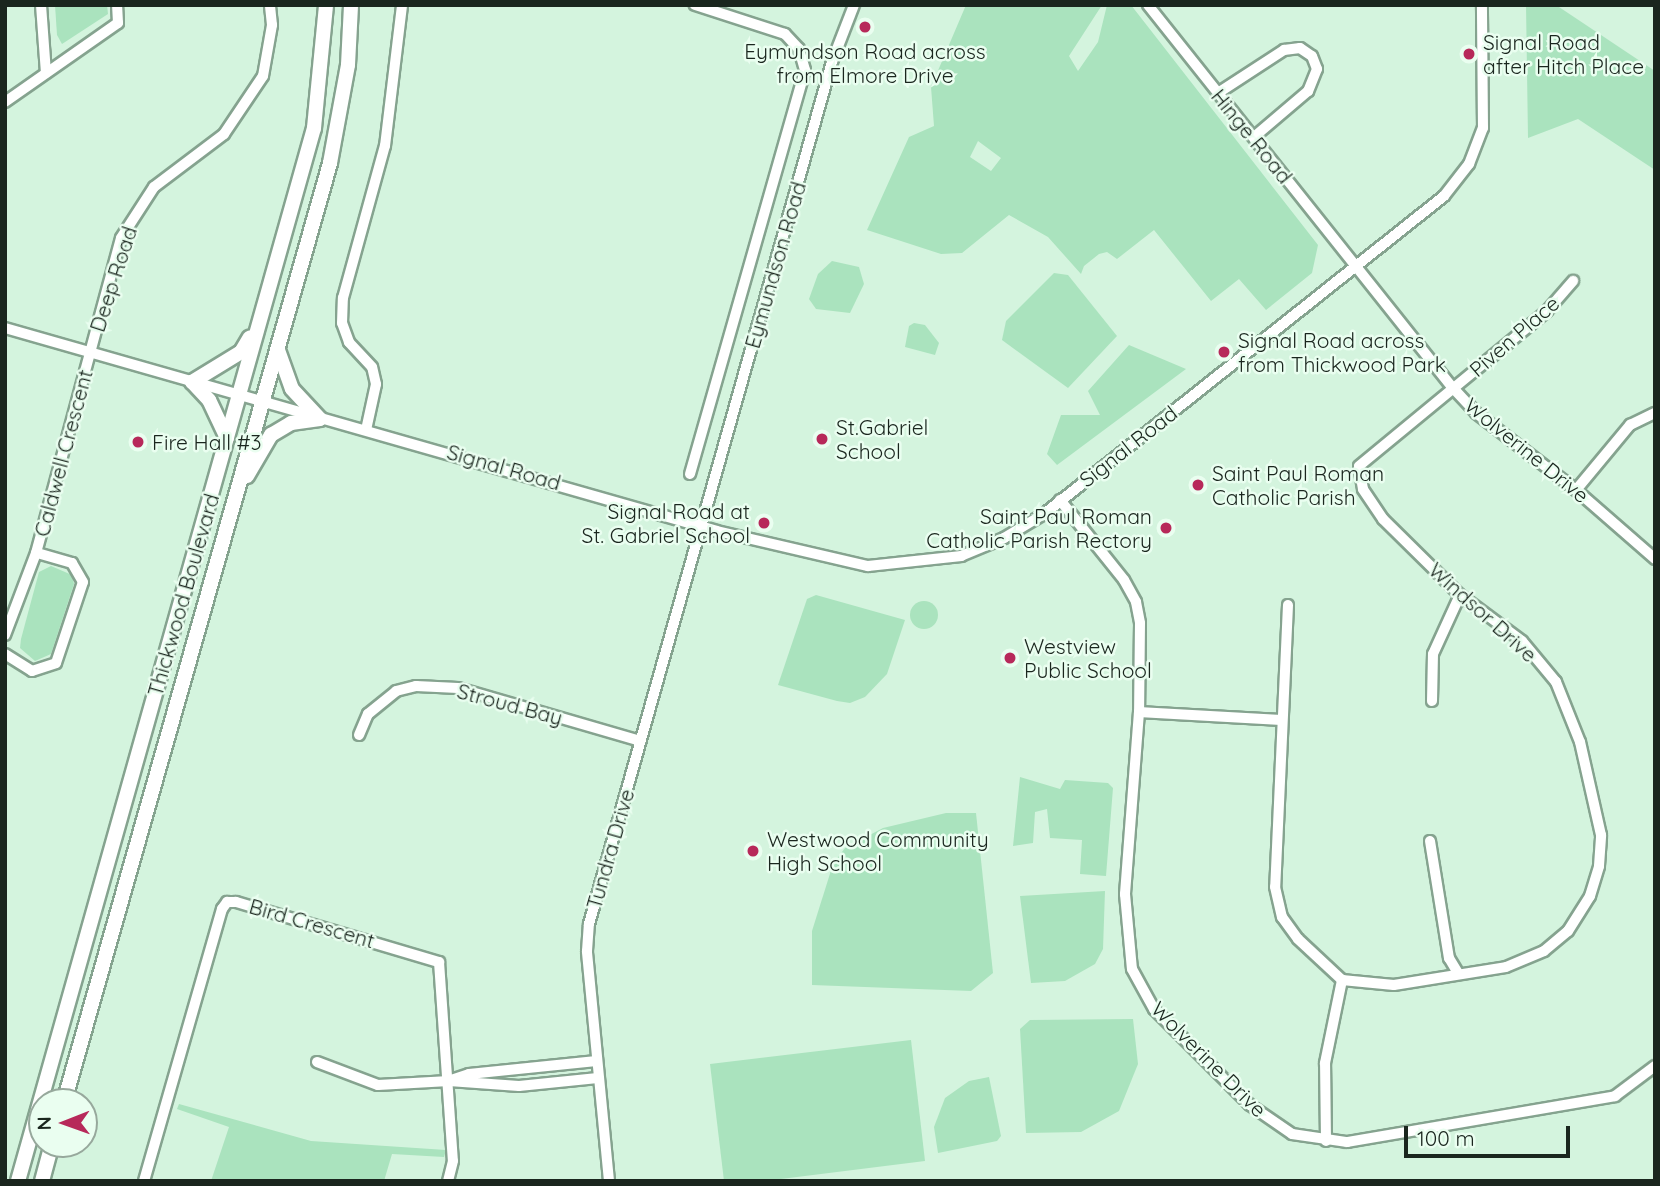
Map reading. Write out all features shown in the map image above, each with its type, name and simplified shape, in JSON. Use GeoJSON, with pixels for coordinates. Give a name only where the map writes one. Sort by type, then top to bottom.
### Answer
{"type":"FeatureCollection","features":[{"type":"Feature","properties":{"kind":"main road","name":"Thickwood Boulevard"},"geometry":{"type":"LineString","coordinates":[[18,1181],[314,128],[326,5]]}},
{"type":"Feature","properties":{"kind":"main road","name":"Thickwood Boulevard"},"geometry":{"type":"LineString","coordinates":[[68,1088],[330,163],[348,65],[351,5]]}},
{"type":"Feature","properties":{"kind":"main road"},"geometry":{"type":"LineString","coordinates":[[226,438],[209,400],[192,382],[241,352],[260,318]]}},
{"type":"Feature","properties":{"kind":"main road"},"geometry":{"type":"LineString","coordinates":[[278,350],[292,389],[320,419]]}},
{"type":"Feature","properties":{"kind":"main road"},"geometry":{"type":"LineString","coordinates":[[238,491],[271,435],[291,423],[320,419]]}},
{"type":"Feature","properties":{"kind":"main road"},"geometry":{"type":"LineString","coordinates":[[41,1181],[48,1158]]}},
{"type":"Feature","properties":{"kind":"street"},"geometry":{"type":"LineString","coordinates":[[41,5],[46,73]]}},
{"type":"Feature","properties":{"kind":"street"},"geometry":{"type":"LineString","coordinates":[[5,102],[118,23],[117,5]]}},
{"type":"Feature","properties":{"kind":"street","name":"Deep Road"},"geometry":{"type":"LineString","coordinates":[[89,354],[121,238],[138,207],[154,187],[224,134],[263,76],[272,25],[270,5]]}},
{"type":"Feature","properties":{"kind":"street"},"geometry":{"type":"LineString","coordinates":[[366,430],[376,384],[372,367],[349,342],[342,323],[342,298],[385,146],[402,5]]}},
{"type":"Feature","properties":{"kind":"street"},"geometry":{"type":"LineString","coordinates":[[690,474],[805,70],[799,49],[785,34],[695,5]]}},
{"type":"Feature","properties":{"kind":"street","name":"Eymundson Road"},"geometry":{"type":"LineString","coordinates":[[701,526],[832,62],[854,5]]}},
{"type":"Feature","properties":{"kind":"street","name":"Hinge Road"},"geometry":{"type":"LineString","coordinates":[[1148,5],[1357,267]]}},
{"type":"Feature","properties":{"kind":"street","name":"Signal Road"},"geometry":{"type":"LineString","coordinates":[[5,328],[701,526],[869,566],[961,556],[1004,538],[1060,500],[1444,196],[1469,164],[1486,107],[1482,5]]}},
{"type":"Feature","properties":{"kind":"street"},"geometry":{"type":"LineString","coordinates":[[1218,93],[1284,50],[1300,48],[1312,56],[1317,69],[1308,91],[1254,137]]}},
{"type":"Feature","properties":{"kind":"street","name":"Wolverine Drive"},"geometry":{"type":"LineString","coordinates":[[1357,267],[1476,413],[1576,489],[1655,559]]}},
{"type":"Feature","properties":{"kind":"street","name":"Piven Place"},"geometry":{"type":"LineString","coordinates":[[1453,388],[1547,311],[1573,281]]}},
{"type":"Feature","properties":{"kind":"street","name":"Caldwell Crescent"},"geometry":{"type":"LineString","coordinates":[[5,635],[36,553],[89,354]]}},
{"type":"Feature","properties":{"kind":"street","name":"Windsor Drive"},"geometry":{"type":"LineString","coordinates":[[1342,980],[1394,985],[1527,961],[1568,931],[1590,896],[1599,866],[1601,835],[1580,742],[1556,682],[1522,641],[1460,595],[1383,519],[1363,489],[1359,466],[1453,388]]}},
{"type":"Feature","properties":{"kind":"street"},"geometry":{"type":"LineString","coordinates":[[711,402],[734,408]]}},
{"type":"Feature","properties":{"kind":"street"},"geometry":{"type":"LineString","coordinates":[[1576,489],[1630,425],[1655,413]]}},
{"type":"Feature","properties":{"kind":"street","name":"Wolverine Drive"},"geometry":{"type":"LineString","coordinates":[[1060,500],[1136,602],[1139,712],[1125,894],[1132,969],[1154,1009],[1250,1105],[1280,1128],[1326,1141],[1348,1142],[1615,1096],[1655,1066]]}},
{"type":"Feature","properties":{"kind":"street","name":"Tundra Drive"},"geometry":{"type":"LineString","coordinates":[[609,1181],[587,951],[589,924],[701,526]]}},
{"type":"Feature","properties":{"kind":"street","name":"Caldwell Crescent"},"geometry":{"type":"LineString","coordinates":[[5,654],[32,671],[56,663],[83,582],[72,564],[36,553]]}},
{"type":"Feature","properties":{"kind":"street"},"geometry":{"type":"LineString","coordinates":[[1432,701],[1433,654],[1460,595]]}},
{"type":"Feature","properties":{"kind":"street"},"geometry":{"type":"LineString","coordinates":[[1288,605],[1275,887],[1282,917],[1321,964],[1342,980],[1325,1063],[1326,1141]]}},
{"type":"Feature","properties":{"kind":"street","name":"Stroud Bay"},"geometry":{"type":"LineString","coordinates":[[359,735],[368,713],[396,691],[416,686],[458,688],[640,741]]}},
{"type":"Feature","properties":{"kind":"street"},"geometry":{"type":"LineString","coordinates":[[1139,712],[1281,720]]}},
{"type":"Feature","properties":{"kind":"street"},"geometry":{"type":"LineString","coordinates":[[1430,841],[1449,958],[1458,973]]}},
{"type":"Feature","properties":{"kind":"street","name":"Bird Crescent"},"geometry":{"type":"LineString","coordinates":[[145,1181],[227,902],[439,962],[453,1161],[448,1181]]}},
{"type":"Feature","properties":{"kind":"street"},"geometry":{"type":"LineString","coordinates":[[449,1081],[517,1069],[596,1061]]}},
{"type":"Feature","properties":{"kind":"street"},"geometry":{"type":"LineString","coordinates":[[317,1062],[378,1084],[449,1081],[519,1086],[598,1079]]}},
{"type":"Feature","properties":{"kind":"street"},"geometry":{"type":"LineString","coordinates":[[517,1069],[519,1086]]}},
{"type":"Feature","properties":{"kind":"green space"},"geometry":{"type":"Polygon","coordinates":[[[55,5],[107,5],[108,14],[62,44],[57,35],[55,5]]]}},
{"type":"Feature","properties":{"kind":"green space"},"geometry":{"type":"Polygon","coordinates":[[[966,5],[1102,5],[1069,56],[1078,71],[1098,42],[1107,5],[1131,5],[1318,245],[1312,273],[1266,310],[1239,279],[1211,301],[1154,230],[1117,259],[1107,252],[1099,254],[1084,266],[1081,274],[1048,237],[1009,215],[962,253],[941,254],[867,230],[909,137],[934,126],[931,87],[966,5]],[[978,141],[970,157],[991,171],[1001,158],[978,141]]]}},
{"type":"Feature","properties":{"kind":"green space"},"geometry":{"type":"Polygon","coordinates":[[[1526,5],[1556,5],[1655,71],[1655,170],[1578,119],[1528,138],[1526,5]]]}},
{"type":"Feature","properties":{"kind":"green space"},"geometry":{"type":"Polygon","coordinates":[[[832,261],[859,267],[864,284],[850,313],[816,309],[809,299],[818,274],[832,261]]]}},
{"type":"Feature","properties":{"kind":"green space"},"geometry":{"type":"Polygon","coordinates":[[[1054,273],[1068,275],[1117,336],[1068,388],[1002,340],[1006,321],[1054,273]]]}},
{"type":"Feature","properties":{"kind":"green space"},"geometry":{"type":"Polygon","coordinates":[[[914,323],[925,325],[939,343],[935,355],[905,347],[909,326],[914,323]]]}},
{"type":"Feature","properties":{"kind":"green space"},"geometry":{"type":"Polygon","coordinates":[[[1129,345],[1186,369],[1057,465],[1047,454],[1061,415],[1100,415],[1088,391],[1129,345]]]}},
{"type":"Feature","properties":{"kind":"green space"},"geometry":{"type":"Polygon","coordinates":[[[51,566],[72,575],[74,584],[51,654],[35,661],[20,648],[21,639],[39,572],[51,566]]]}},
{"type":"Feature","properties":{"kind":"green space"},"geometry":{"type":"Polygon","coordinates":[[[816,595],[905,620],[887,674],[865,697],[850,703],[778,685],[807,599],[816,595]]]}},
{"type":"Feature","properties":{"kind":"green space"},"geometry":{"type":"Polygon","coordinates":[[[924,601],[934,605],[938,615],[934,625],[924,629],[914,625],[910,615],[914,605],[924,601]]]}},
{"type":"Feature","properties":{"kind":"green space"},"geometry":{"type":"Polygon","coordinates":[[[1020,777],[1060,789],[1065,780],[1108,783],[1113,788],[1106,876],[1080,874],[1082,840],[1050,838],[1047,809],[1035,812],[1033,843],[1013,846],[1020,777]]]}},
{"type":"Feature","properties":{"kind":"green space"},"geometry":{"type":"Polygon","coordinates":[[[946,813],[976,813],[993,973],[971,991],[812,985],[812,931],[833,864],[845,848],[883,828],[946,813]]]}},
{"type":"Feature","properties":{"kind":"green space"},"geometry":{"type":"Polygon","coordinates":[[[1105,891],[1103,949],[1095,964],[1065,981],[1031,983],[1020,896],[1105,891]]]}},
{"type":"Feature","properties":{"kind":"green space"},"geometry":{"type":"Polygon","coordinates":[[[1133,1019],[1138,1064],[1119,1111],[1081,1132],[1026,1133],[1020,1029],[1030,1020],[1133,1019]]]}},
{"type":"Feature","properties":{"kind":"green space"},"geometry":{"type":"Polygon","coordinates":[[[911,1040],[925,1161],[765,1181],[724,1181],[710,1064],[911,1040]]]}},
{"type":"Feature","properties":{"kind":"green space"},"geometry":{"type":"Polygon","coordinates":[[[989,1077],[1001,1136],[997,1141],[938,1153],[934,1127],[945,1098],[969,1081],[989,1077]]]}},
{"type":"Feature","properties":{"kind":"green space"},"geometry":{"type":"Polygon","coordinates":[[[179,1104],[311,1141],[446,1150],[444,1157],[392,1154],[384,1181],[211,1181],[229,1127],[177,1109],[179,1104]]]}},
{"type":"Feature","properties":{"kind":"place","name":"Eymundson Road across from Elmore Drive"},"geometry":{"type":"Point","coordinates":[865,27]}},
{"type":"Feature","properties":{"kind":"place","name":"Signal Road after Hitch Place"},"geometry":{"type":"Point","coordinates":[1469,54]}},
{"type":"Feature","properties":{"kind":"place","name":"Signal Road across from Thickwood Park"},"geometry":{"type":"Point","coordinates":[1224,352]}},
{"type":"Feature","properties":{"kind":"place","name":"St.Gabriel School"},"geometry":{"type":"Point","coordinates":[822,439]}},
{"type":"Feature","properties":{"kind":"place","name":"Fire Hall #3"},"geometry":{"type":"Point","coordinates":[138,442]}},
{"type":"Feature","properties":{"kind":"place","name":"Saint Paul Roman Catholic Parish"},"geometry":{"type":"Point","coordinates":[1198,485]}},
{"type":"Feature","properties":{"kind":"place","name":"Signal Road at St. Gabriel School"},"geometry":{"type":"Point","coordinates":[764,523]}},
{"type":"Feature","properties":{"kind":"place","name":"Saint Paul Roman Catholic Parish Rectory"},"geometry":{"type":"Point","coordinates":[1166,528]}},
{"type":"Feature","properties":{"kind":"place","name":"Westview Public School"},"geometry":{"type":"Point","coordinates":[1010,658]}},
{"type":"Feature","properties":{"kind":"place","name":"Westwood Community High School"},"geometry":{"type":"Point","coordinates":[753,851]}}]}
